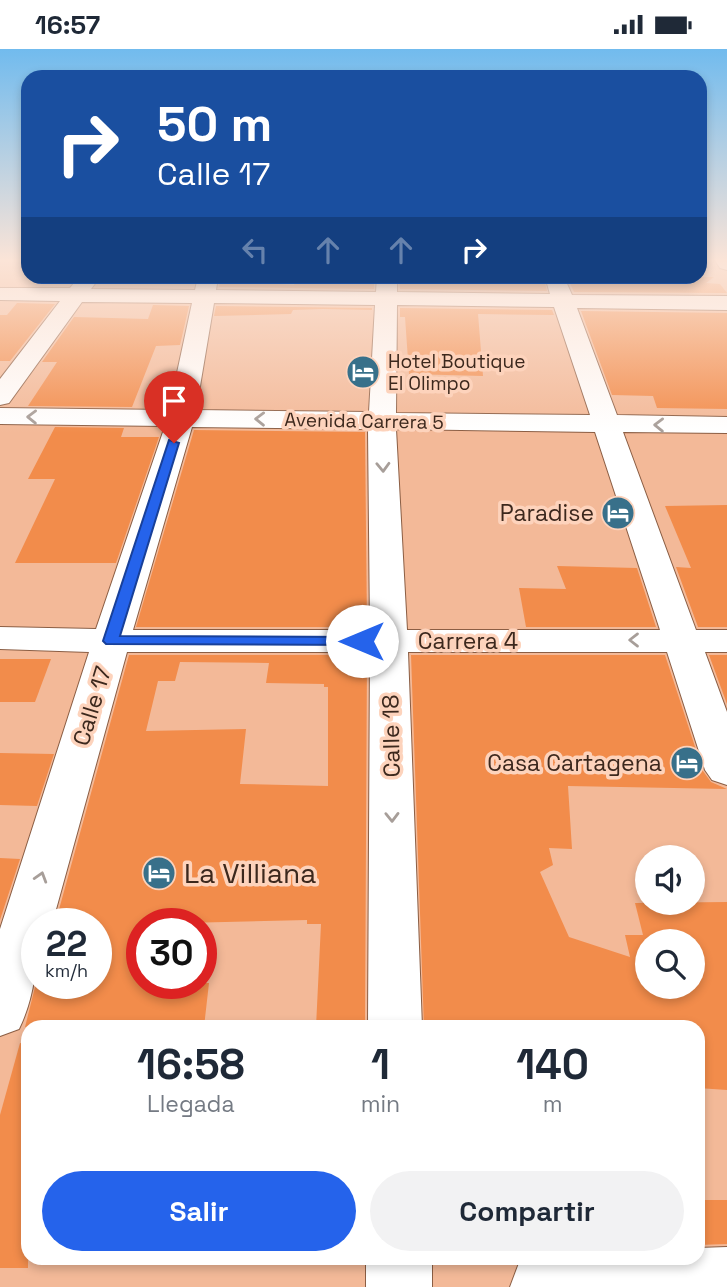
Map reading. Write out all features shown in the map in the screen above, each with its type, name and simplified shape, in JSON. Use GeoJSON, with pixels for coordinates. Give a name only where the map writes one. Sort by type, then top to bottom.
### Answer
{"type":"FeatureCollection","features":[{"type":"Feature","properties":{"kind":"street"},"geometry":{"type":"LineString","coordinates":[[0,397],[60,317]]}},
{"type":"Feature","properties":{"kind":"street","name":"Calle 17"},"geometry":{"type":"LineString","coordinates":[[0,1013],[181,418],[200,317]]}},
{"type":"Feature","properties":{"kind":"street","name":"Calle 18"},"geometry":{"type":"LineString","coordinates":[[386,317],[382,421],[389,642],[395,1020]]}},
{"type":"Feature","properties":{"kind":"street"},"geometry":{"type":"LineString","coordinates":[[569,317],[727,770]]}},
{"type":"Feature","properties":{"kind":"street","name":"Avenida Carrera 5"},"geometry":{"type":"LineString","coordinates":[[0,416],[727,425]]}},
{"type":"Feature","properties":{"kind":"street","name":"Carrera 4"},"geometry":{"type":"LineString","coordinates":[[0,638],[111,641],[727,641]]}},
{"type":"Feature","properties":{"kind":"street"},"geometry":{"type":"LineString","coordinates":[[399,1265],[399,1287]]}},
{"type":"Feature","properties":{"kind":"street"},"geometry":{"type":"LineString","coordinates":[[543,1287],[727,1280]]}},
{"type":"Feature","properties":{"kind":"shaded area"},"geometry":{"type":"Polygon","coordinates":[[[0,317],[727,317],[727,1287],[0,1287],[0,317]]]}},
{"type":"Feature","properties":{"kind":"building"},"geometry":{"type":"Polygon","coordinates":[[[0,317],[45,317],[10,361],[0,361],[0,317]]]}},
{"type":"Feature","properties":{"kind":"building"},"geometry":{"type":"Polygon","coordinates":[[[74,317],[148,319],[149,317],[187,317],[180,345],[156,346],[132,407],[28,406],[57,362],[42,362],[74,317]]]}},
{"type":"Feature","properties":{"kind":"building"},"geometry":{"type":"Polygon","coordinates":[[[400,317],[478,317],[483,376],[409,374],[405,317],[400,317]]]}},
{"type":"Feature","properties":{"kind":"building"},"geometry":{"type":"Polygon","coordinates":[[[583,317],[727,317],[727,409],[657,408],[653,396],[612,395],[583,317]]]}},
{"type":"Feature","properties":{"kind":"building"},"geometry":{"type":"Polygon","coordinates":[[[55,427],[124,428],[121,437],[159,437],[116,563],[15,563],[55,479],[28,479],[55,427]]]}},
{"type":"Feature","properties":{"kind":"building"},"geometry":{"type":"Polygon","coordinates":[[[194,430],[365,432],[367,627],[136,627],[194,430]]]}},
{"type":"Feature","properties":{"kind":"building"},"geometry":{"type":"Polygon","coordinates":[[[727,505],[727,627],[698,627],[676,567],[691,568],[665,506],[727,505]]]}},
{"type":"Feature","properties":{"kind":"building"},"geometry":{"type":"Polygon","coordinates":[[[557,566],[637,568],[656,627],[526,627],[519,588],[566,589],[557,566]]]}},
{"type":"Feature","properties":{"kind":"building"},"geometry":{"type":"Polygon","coordinates":[[[129,655],[367,655],[365,1020],[316,1020],[321,924],[307,924],[307,920],[217,922],[217,908],[126,908],[126,999],[207,999],[205,1020],[27,1020],[32,999],[112,999],[112,908],[59,908],[129,655]],[[180,662],[175,681],[158,681],[146,731],[246,729],[240,784],[328,786],[328,687],[324,687],[324,684],[266,683],[269,663],[180,662]]]}},
{"type":"Feature","properties":{"kind":"building"},"geometry":{"type":"Polygon","coordinates":[[[411,655],[665,655],[703,771],[711,782],[727,789],[568,786],[572,849],[549,848],[553,865],[540,872],[569,937],[630,957],[625,935],[635,935],[635,999],[705,999],[705,929],[642,929],[638,915],[705,915],[705,902],[727,902],[727,1090],[705,1088],[705,1020],[424,1020],[411,655]]]}},
{"type":"Feature","properties":{"kind":"building"},"geometry":{"type":"Polygon","coordinates":[[[709,655],[727,655],[727,704],[709,655]]]}},
{"type":"Feature","properties":{"kind":"building"},"geometry":{"type":"Polygon","coordinates":[[[0,659],[51,659],[35,702],[0,702],[0,659]]]}},
{"type":"Feature","properties":{"kind":"building"},"geometry":{"type":"Polygon","coordinates":[[[0,753],[54,754],[37,806],[0,805],[0,753]]]}},
{"type":"Feature","properties":{"kind":"building"},"geometry":{"type":"Polygon","coordinates":[[[0,858],[20,859],[0,920],[0,858]]]}},
{"type":"Feature","properties":{"kind":"building"},"geometry":{"type":"Polygon","coordinates":[[[21,1043],[21,1265],[28,1265],[28,1268],[0,1268],[0,1115],[21,1043]]]}},
{"type":"Feature","properties":{"kind":"building"},"geometry":{"type":"Polygon","coordinates":[[[705,1200],[727,1200],[727,1244],[705,1245],[705,1200]]]}},
{"type":"Feature","properties":{"kind":"place","name":"Hotel Boutique El Olimpo"},"geometry":{"type":"Point","coordinates":[363,372]}},
{"type":"Feature","properties":{"kind":"place","name":"Paradise"},"geometry":{"type":"Point","coordinates":[618,513]}},
{"type":"Feature","properties":{"kind":"place","name":"Casa Cartagena"},"geometry":{"type":"Point","coordinates":[687,763]}},
{"type":"Feature","properties":{"kind":"place","name":"La Villiana"},"geometry":{"type":"Point","coordinates":[159,873]}},
{"type":"Feature","properties":{"kind":"route"},"geometry":{"type":"LineString","coordinates":[[174,443],[111,641],[362,641]]}}]}
